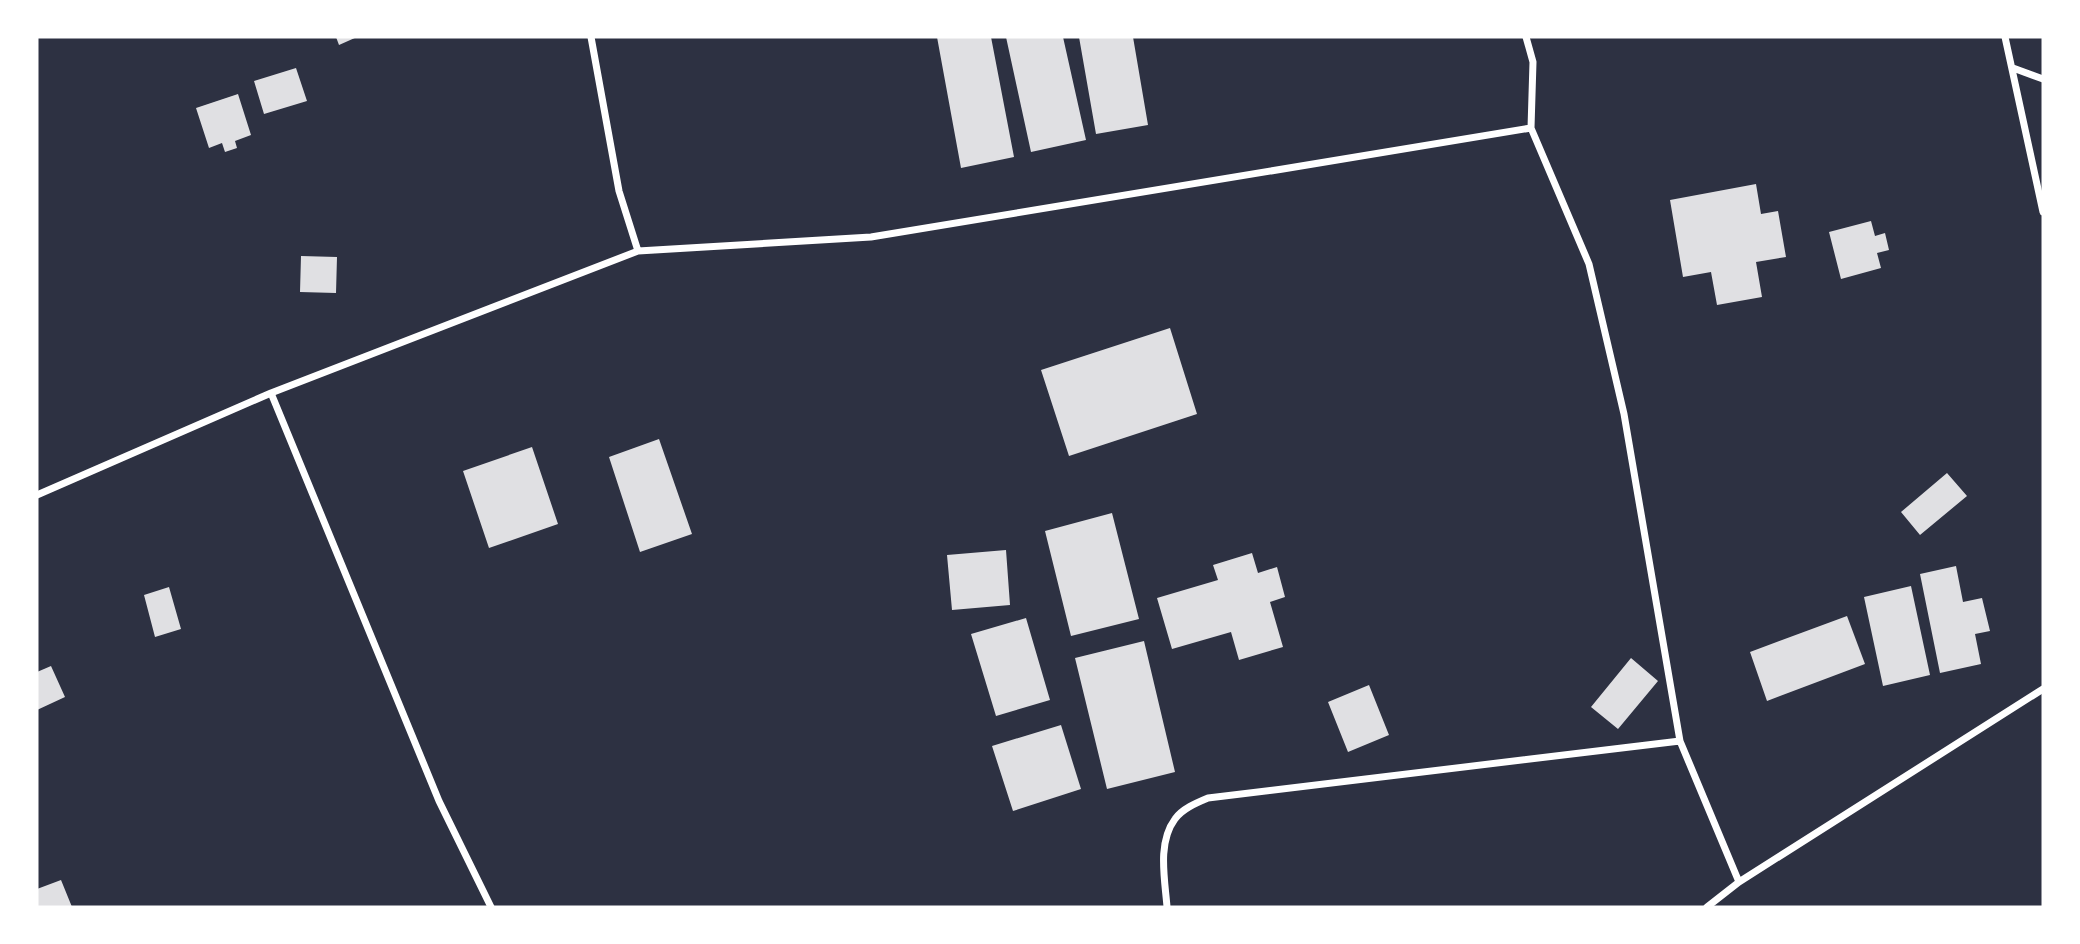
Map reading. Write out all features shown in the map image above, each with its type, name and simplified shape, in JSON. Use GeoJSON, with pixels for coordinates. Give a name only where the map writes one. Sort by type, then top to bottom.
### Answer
{"type":"FeatureCollection","features":[{"type":"Feature","properties":{"kind":"street"},"geometry":{"type":"LineString","coordinates":[[591,37],[619,191],[638,251]]}},
{"type":"Feature","properties":{"kind":"street"},"geometry":{"type":"LineString","coordinates":[[1526,37],[1533,62],[1531,128],[1589,264],[1623,414],[1680,741],[1739,882]]}},
{"type":"Feature","properties":{"kind":"street"},"geometry":{"type":"LineString","coordinates":[[2005,37],[2043,212]]}},
{"type":"Feature","properties":{"kind":"street"},"geometry":{"type":"LineString","coordinates":[[2013,68],[2043,79]]}},
{"type":"Feature","properties":{"kind":"street"},"geometry":{"type":"LineString","coordinates":[[37,495],[271,393],[638,251],[871,237],[1531,128]]}},
{"type":"Feature","properties":{"kind":"street"},"geometry":{"type":"LineString","coordinates":[[271,393],[439,801],[491,907]]}},
{"type":"Feature","properties":{"kind":"street"},"geometry":{"type":"LineString","coordinates":[[1707,907],[1739,882],[2043,689]]}},
{"type":"Feature","properties":{"kind":"street"},"geometry":{"type":"LineString","coordinates":[[1167,907],[1164,853],[1167,836],[1175,818],[1208,798],[1680,741]]}},
{"type":"Feature","properties":{"kind":"building"},"geometry":{"type":"Polygon","coordinates":[[[336,37],[357,37],[339,45],[336,37]]]}},
{"type":"Feature","properties":{"kind":"building"},"geometry":{"type":"Polygon","coordinates":[[[937,37],[991,37],[1014,157],[961,168],[937,37]]]}},
{"type":"Feature","properties":{"kind":"building"},"geometry":{"type":"Polygon","coordinates":[[[1006,37],[1063,37],[1086,140],[1031,152],[1006,37]]]}},
{"type":"Feature","properties":{"kind":"building"},"geometry":{"type":"Polygon","coordinates":[[[1079,37],[1133,37],[1148,125],[1096,134],[1079,37]]]}},
{"type":"Feature","properties":{"kind":"building"},"geometry":{"type":"Polygon","coordinates":[[[296,68],[307,101],[264,114],[254,81],[296,68]]]}},
{"type":"Feature","properties":{"kind":"building"},"geometry":{"type":"Polygon","coordinates":[[[238,94],[251,135],[235,141],[237,148],[225,152],[222,143],[209,148],[196,108],[238,94]]]}},
{"type":"Feature","properties":{"kind":"building"},"geometry":{"type":"Polygon","coordinates":[[[1756,184],[1761,214],[1778,211],[1786,257],[1756,262],[1762,297],[1717,305],[1711,272],[1683,277],[1670,200],[1756,184]]]}},
{"type":"Feature","properties":{"kind":"building"},"geometry":{"type":"Polygon","coordinates":[[[1871,221],[1875,236],[1885,233],[1889,250],[1877,253],[1881,268],[1841,279],[1829,232],[1871,221]]]}},
{"type":"Feature","properties":{"kind":"building"},"geometry":{"type":"Polygon","coordinates":[[[301,256],[337,257],[336,293],[300,292],[301,256]]]}},
{"type":"Feature","properties":{"kind":"building"},"geometry":{"type":"Polygon","coordinates":[[[1170,328],[1197,414],[1069,456],[1041,370],[1170,328]]]}},
{"type":"Feature","properties":{"kind":"building"},"geometry":{"type":"Polygon","coordinates":[[[659,439],[692,534],[640,552],[609,457],[659,439]]]}},
{"type":"Feature","properties":{"kind":"building"},"geometry":{"type":"Polygon","coordinates":[[[532,447],[558,524],[489,548],[463,471],[532,447]]]}},
{"type":"Feature","properties":{"kind":"building"},"geometry":{"type":"Polygon","coordinates":[[[1947,473],[1967,496],[1920,535],[1901,512],[1947,473]]]}},
{"type":"Feature","properties":{"kind":"building"},"geometry":{"type":"Polygon","coordinates":[[[1112,513],[1139,619],[1071,636],[1045,531],[1112,513]]]}},
{"type":"Feature","properties":{"kind":"building"},"geometry":{"type":"Polygon","coordinates":[[[1006,550],[1010,605],[952,610],[947,555],[1006,550]]]}},
{"type":"Feature","properties":{"kind":"building"},"geometry":{"type":"Polygon","coordinates":[[[1252,553],[1258,573],[1277,567],[1285,597],[1270,602],[1283,647],[1239,660],[1231,632],[1172,649],[1157,598],[1218,580],[1213,565],[1252,553]]]}},
{"type":"Feature","properties":{"kind":"building"},"geometry":{"type":"Polygon","coordinates":[[[1956,566],[1963,602],[1982,598],[1990,631],[1975,634],[1981,664],[1940,673],[1920,574],[1956,566]]]}},
{"type":"Feature","properties":{"kind":"building"},"geometry":{"type":"Polygon","coordinates":[[[1911,586],[1930,675],[1883,686],[1864,597],[1911,586]]]}},
{"type":"Feature","properties":{"kind":"building"},"geometry":{"type":"Polygon","coordinates":[[[169,587],[181,629],[155,637],[144,595],[169,587]]]}},
{"type":"Feature","properties":{"kind":"building"},"geometry":{"type":"Polygon","coordinates":[[[1847,616],[1865,664],[1767,701],[1750,652],[1847,616]]]}},
{"type":"Feature","properties":{"kind":"building"},"geometry":{"type":"Polygon","coordinates":[[[1026,618],[1050,700],[996,716],[971,634],[1026,618]]]}},
{"type":"Feature","properties":{"kind":"building"},"geometry":{"type":"Polygon","coordinates":[[[1144,641],[1175,772],[1107,789],[1075,658],[1144,641]]]}},
{"type":"Feature","properties":{"kind":"building"},"geometry":{"type":"Polygon","coordinates":[[[1631,658],[1658,681],[1618,729],[1591,707],[1631,658]]]}},
{"type":"Feature","properties":{"kind":"building"},"geometry":{"type":"Polygon","coordinates":[[[51,666],[65,697],[37,710],[37,672],[51,666]]]}},
{"type":"Feature","properties":{"kind":"building"},"geometry":{"type":"Polygon","coordinates":[[[1369,685],[1389,735],[1348,752],[1328,702],[1369,685]]]}},
{"type":"Feature","properties":{"kind":"building"},"geometry":{"type":"Polygon","coordinates":[[[1061,725],[1081,789],[1013,811],[992,746],[1061,725]]]}},
{"type":"Feature","properties":{"kind":"building"},"geometry":{"type":"Polygon","coordinates":[[[61,880],[72,907],[37,907],[37,889],[61,880]]]}}]}
